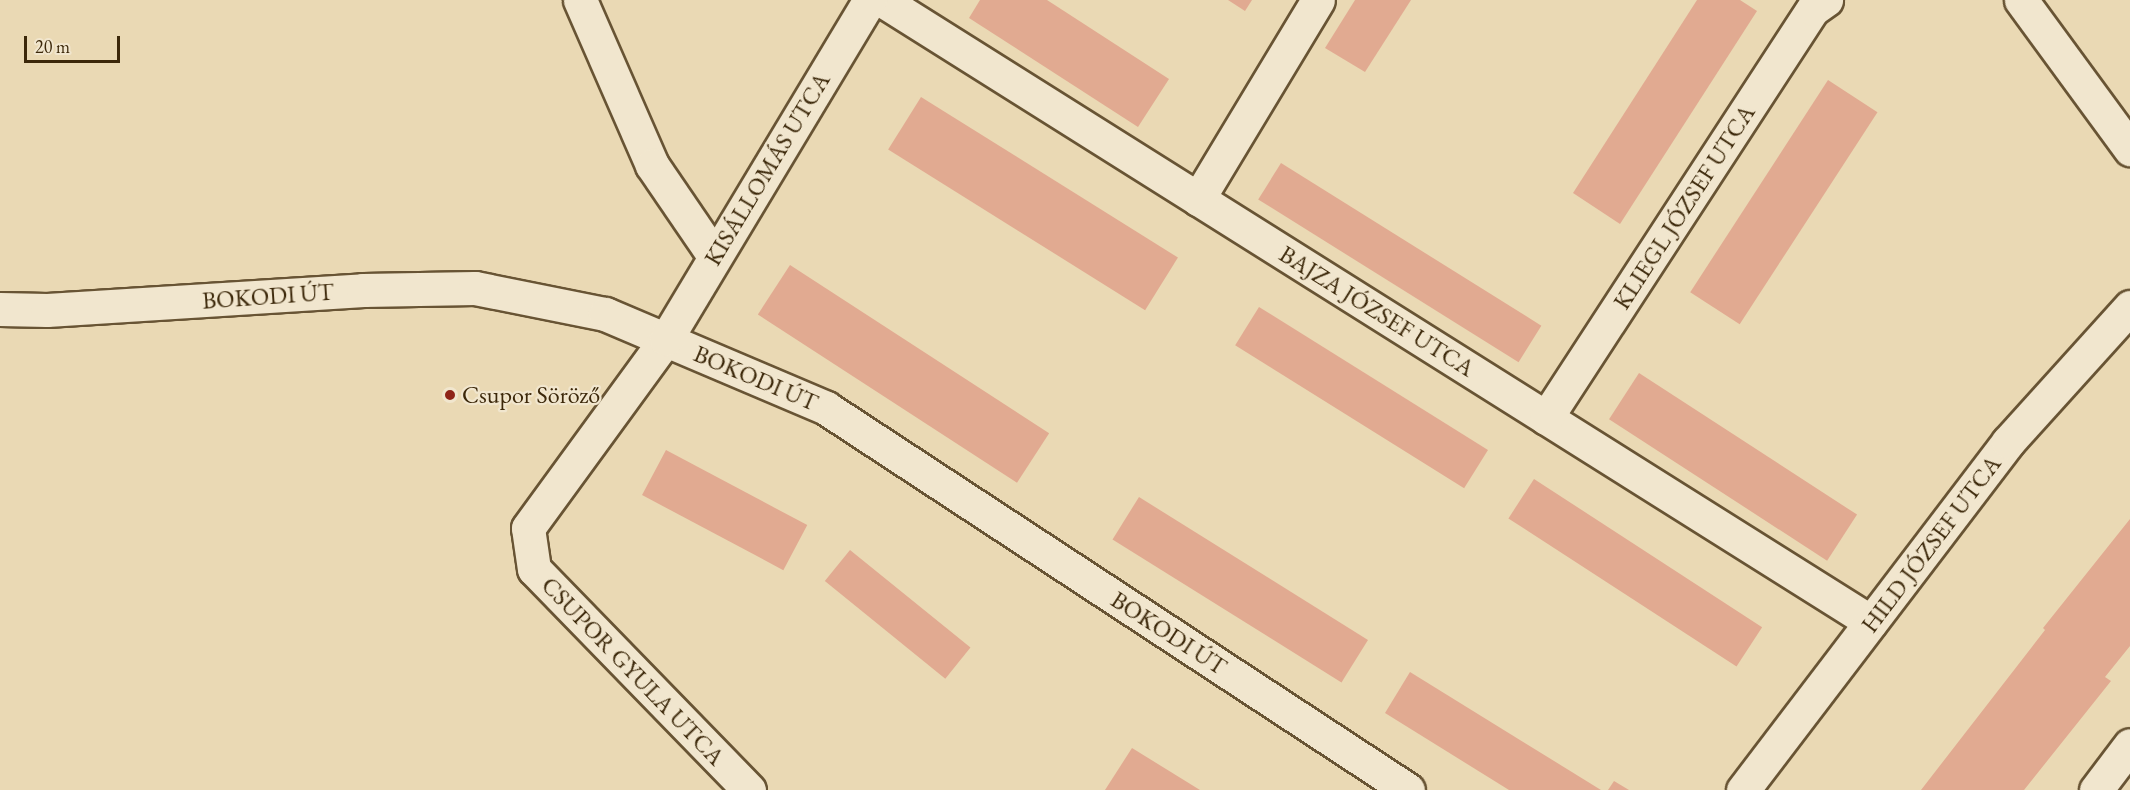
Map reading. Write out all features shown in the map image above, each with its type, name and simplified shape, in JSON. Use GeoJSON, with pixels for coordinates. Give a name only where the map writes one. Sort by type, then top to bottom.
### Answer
{"type":"FeatureCollection","features":[{"type":"Feature","properties":{"kind":"street"},"geometry":{"type":"LineString","coordinates":[[580,0],[652,165],[714,255]]}},
{"type":"Feature","properties":{"kind":"street","name":"KISÁLLOMÁS UTCA"},"geometry":{"type":"LineString","coordinates":[[666,339],[714,255],[870,0]]}},
{"type":"Feature","properties":{"kind":"street","name":"BAJZA JÓZSEF UTCA"},"geometry":{"type":"LineString","coordinates":[[882,0],[1871,622]]}},
{"type":"Feature","properties":{"kind":"street"},"geometry":{"type":"LineString","coordinates":[[1198,199],[1318,0]]}},
{"type":"Feature","properties":{"kind":"street","name":"KLIEGL JÓZSEF UTCA"},"geometry":{"type":"LineString","coordinates":[[1546,418],[1813,9],[1826,0]]}},
{"type":"Feature","properties":{"kind":"street"},"geometry":{"type":"LineString","coordinates":[[2021,0],[2130,149]]}},
{"type":"Feature","properties":{"kind":"street","name":"BOKODI ÚT"},"geometry":{"type":"LineString","coordinates":[[0,309],[47,310],[363,290],[476,288],[605,314],[826,408],[1408,790]]}},
{"type":"Feature","properties":{"kind":"street","name":"HILD JÓZSEF UTCA"},"geometry":{"type":"LineString","coordinates":[[1743,790],[2008,442],[2130,307]]}},
{"type":"Feature","properties":{"kind":"street","name":"CSUPOR GYULA UTCA"},"geometry":{"type":"LineString","coordinates":[[666,339],[528,528],[534,569],[749,790]]}},
{"type":"Feature","properties":{"kind":"building"},"geometry":{"type":"Polygon","coordinates":[[[980,0],[1047,0],[1169,79],[1138,127],[969,18],[980,0]]]}},
{"type":"Feature","properties":{"kind":"building"},"geometry":{"type":"Polygon","coordinates":[[[1228,0],[1252,0],[1245,11],[1228,0]]]}},
{"type":"Feature","properties":{"kind":"building"},"geometry":{"type":"Polygon","coordinates":[[[1355,0],[1411,0],[1365,72],[1325,48],[1355,0]]]}},
{"type":"Feature","properties":{"kind":"building"},"geometry":{"type":"Polygon","coordinates":[[[1697,0],[1740,0],[1757,11],[1620,224],[1573,193],[1697,0]]]}},
{"type":"Feature","properties":{"kind":"building"},"geometry":{"type":"Polygon","coordinates":[[[1828,80],[1877,112],[1740,324],[1690,292],[1828,80]]]}},
{"type":"Feature","properties":{"kind":"building"},"geometry":{"type":"Polygon","coordinates":[[[921,97],[1178,258],[1145,310],[888,150],[921,97]]]}},
{"type":"Feature","properties":{"kind":"building"},"geometry":{"type":"Polygon","coordinates":[[[1281,163],[1541,326],[1519,362],[1258,199],[1281,163]]]}},
{"type":"Feature","properties":{"kind":"building"},"geometry":{"type":"Polygon","coordinates":[[[790,265],[1049,433],[1017,483],[758,314],[790,265]]]}},
{"type":"Feature","properties":{"kind":"building"},"geometry":{"type":"Polygon","coordinates":[[[1259,307],[1488,450],[1464,488],[1235,345],[1259,307]]]}},
{"type":"Feature","properties":{"kind":"building"},"geometry":{"type":"Polygon","coordinates":[[[1639,373],[1857,515],[1827,561],[1609,419],[1639,373]]]}},
{"type":"Feature","properties":{"kind":"building"},"geometry":{"type":"Polygon","coordinates":[[[666,450],[807,525],[783,570],[642,495],[666,450]]]}},
{"type":"Feature","properties":{"kind":"building"},"geometry":{"type":"Polygon","coordinates":[[[1534,479],[1762,627],[1737,667],[1508,518],[1534,479]]]}},
{"type":"Feature","properties":{"kind":"building"},"geometry":{"type":"Polygon","coordinates":[[[1139,497],[1368,640],[1341,682],[1113,539],[1139,497]]]}},
{"type":"Feature","properties":{"kind":"building"},"geometry":{"type":"Polygon","coordinates":[[[2130,519],[2130,646],[2105,677],[2111,681],[2024,790],[1921,790],[2045,630],[2043,628],[2130,519]]]}},
{"type":"Feature","properties":{"kind":"building"},"geometry":{"type":"Polygon","coordinates":[[[850,550],[970,648],[945,679],[825,581],[850,550]]]}},
{"type":"Feature","properties":{"kind":"building"},"geometry":{"type":"Polygon","coordinates":[[[1410,672],[1601,790],[1509,790],[1385,713],[1410,672]]]}},
{"type":"Feature","properties":{"kind":"building"},"geometry":{"type":"Polygon","coordinates":[[[1132,748],[1200,790],[1105,790],[1132,748]]]}},
{"type":"Feature","properties":{"kind":"building"},"geometry":{"type":"Polygon","coordinates":[[[1614,781],[1629,790],[1608,790],[1614,781]]]}},
{"type":"Feature","properties":{"kind":"place","name":"Csupor Söröző"},"geometry":{"type":"Point","coordinates":[450,395]}}]}
